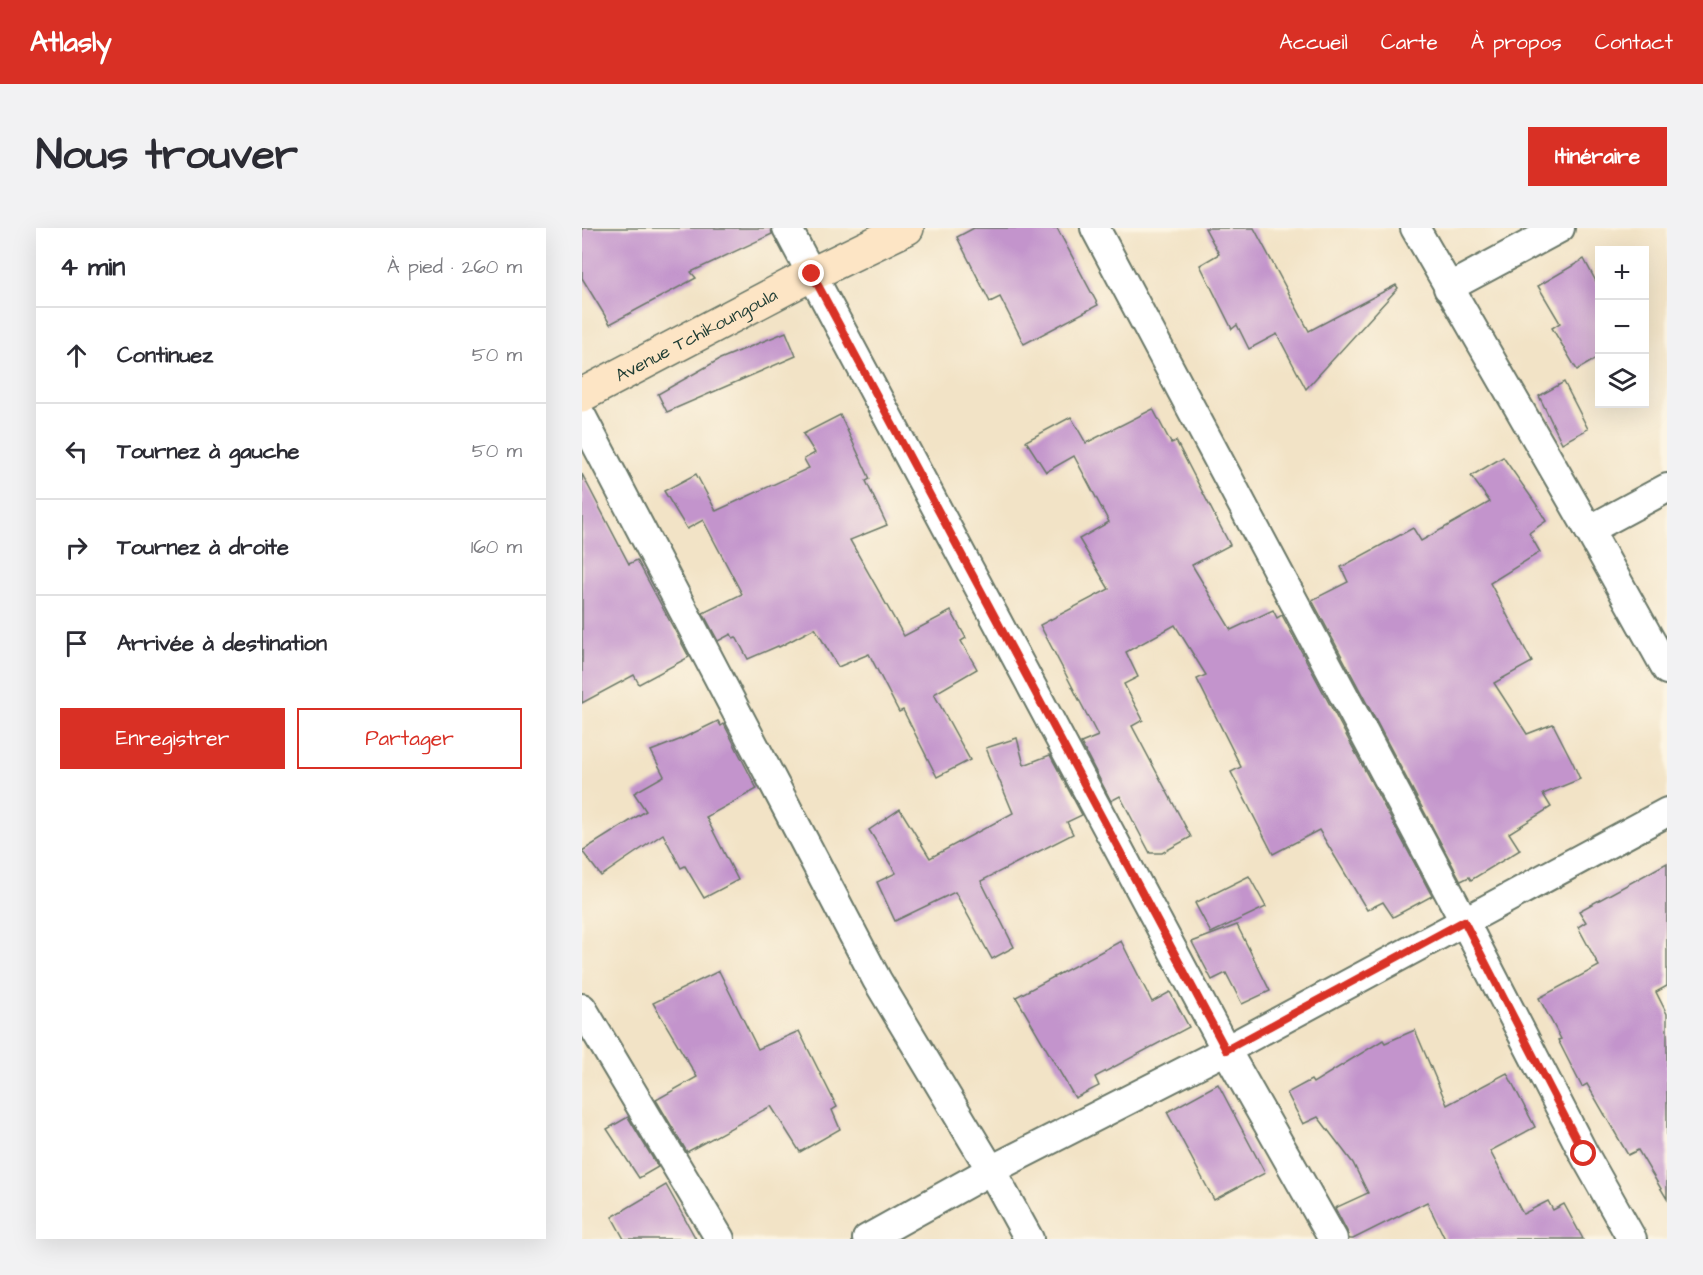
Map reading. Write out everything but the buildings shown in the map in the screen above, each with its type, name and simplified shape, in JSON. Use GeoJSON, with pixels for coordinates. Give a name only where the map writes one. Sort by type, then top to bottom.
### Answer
{"type":"FeatureCollection","features":[{"type":"Feature","properties":{"kind":"street"},"geometry":{"type":"LineString","coordinates":[[787,228],[1226,1050],[1333,1239]]}},
{"type":"Feature","properties":{"kind":"street","name":"Avenue Tchikoungoula"},"geometry":{"type":"LineString","coordinates":[[582,395],[812,274],[907,228]]}},
{"type":"Feature","properties":{"kind":"street"},"geometry":{"type":"LineString","coordinates":[[1095,228],[1464,921],[1584,1154],[1632,1239]]}},
{"type":"Feature","properties":{"kind":"street"},"geometry":{"type":"LineString","coordinates":[[1415,228],[1667,670]]}},
{"type":"Feature","properties":{"kind":"street"},"geometry":{"type":"LineString","coordinates":[[1448,288],[1560,228]]}},
{"type":"Feature","properties":{"kind":"street"},"geometry":{"type":"LineString","coordinates":[[582,417],[877,980],[991,1170],[1029,1239]]}},
{"type":"Feature","properties":{"kind":"street"},"geometry":{"type":"LineString","coordinates":[[1589,530],[1667,488]]}},
{"type":"Feature","properties":{"kind":"street"},"geometry":{"type":"LineString","coordinates":[[867,1239],[991,1170],[1226,1050],[1667,812]]}},
{"type":"Feature","properties":{"kind":"street"},"geometry":{"type":"LineString","coordinates":[[582,1008],[720,1239]]}},
{"type":"Feature","properties":{"kind":"route"},"geometry":{"type":"LineString","coordinates":[[812,274],[1226,1050],[1464,921],[1584,1154]]}}]}
